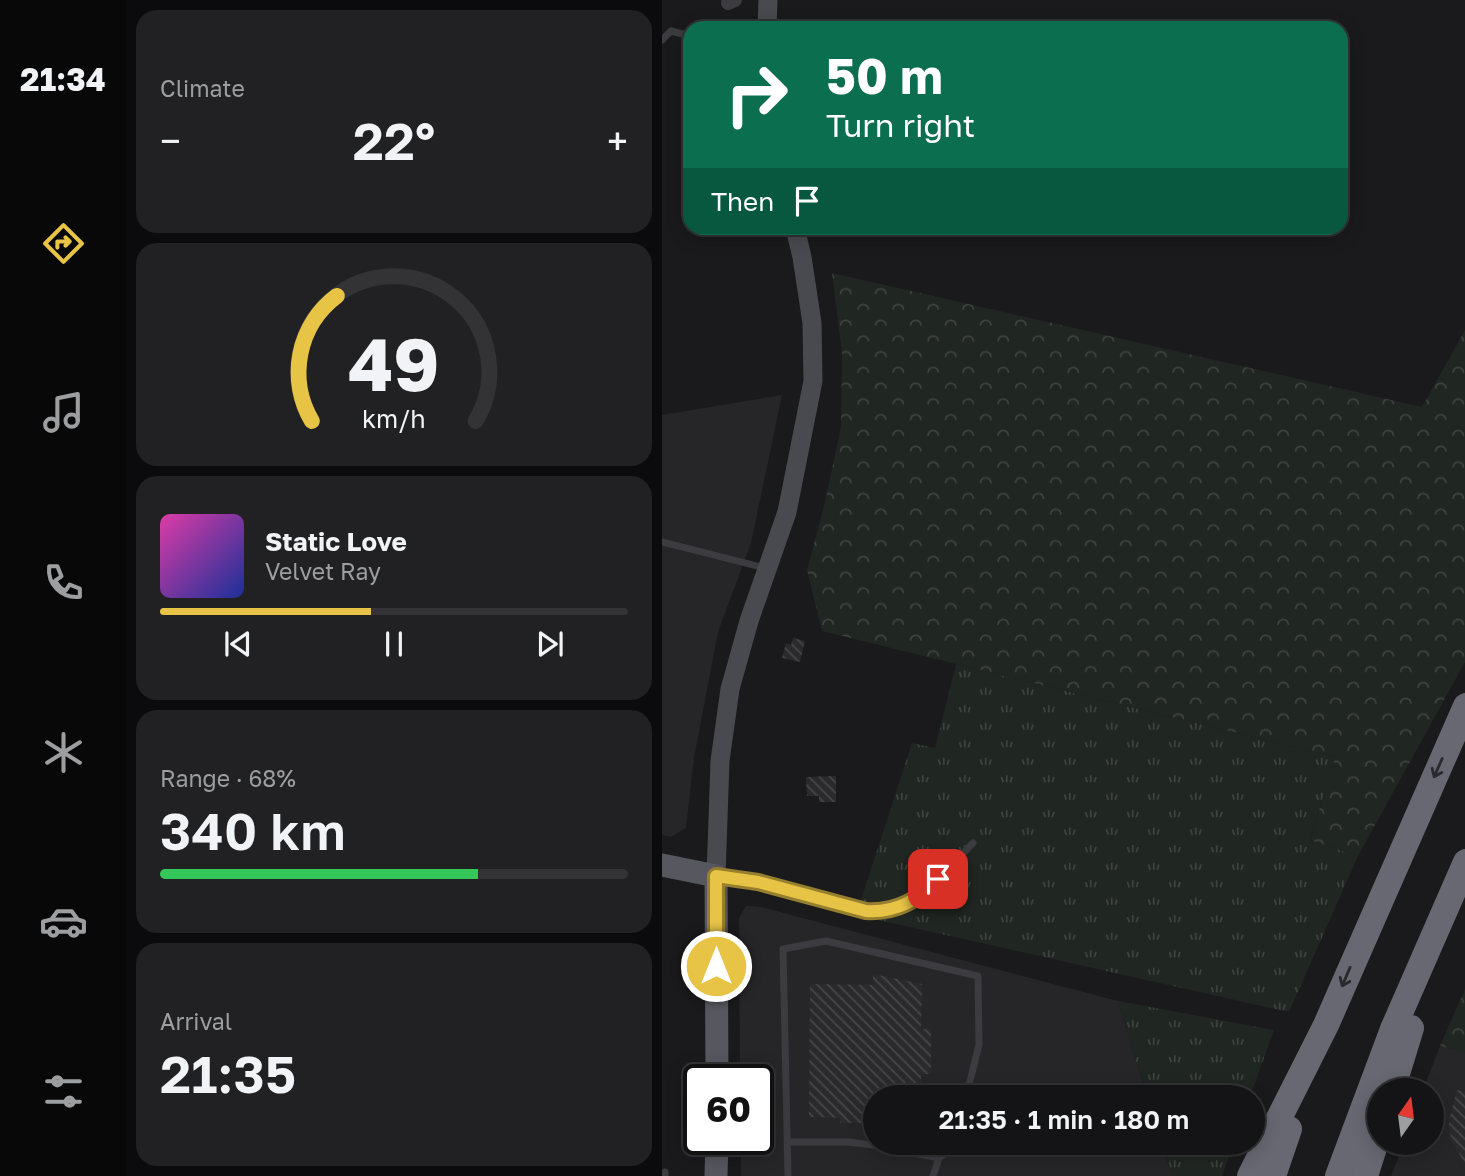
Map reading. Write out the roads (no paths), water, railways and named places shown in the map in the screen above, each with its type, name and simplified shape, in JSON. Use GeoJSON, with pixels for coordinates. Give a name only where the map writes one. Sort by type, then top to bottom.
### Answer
{"type":"FeatureCollection","features":[{"type":"Feature","properties":{"kind":"highway"},"geometry":{"type":"LineString","coordinates":[[1251,1176],[1326,1025],[1465,706]]}},
{"type":"Feature","properties":{"kind":"highway"},"geometry":{"type":"LineString","coordinates":[[1338,1176],[1393,1029],[1465,862]]}},
{"type":"Feature","properties":{"kind":"highway"},"geometry":{"type":"LineString","coordinates":[[1396,1078],[1449,903]]}},
{"type":"Feature","properties":{"kind":"highway"},"geometry":{"type":"LineString","coordinates":[[1273,1176],[1326,1025]]}},
{"type":"Feature","properties":{"kind":"highway"},"geometry":{"type":"LineString","coordinates":[[1365,1176],[1372,1155]]}},
{"type":"Feature","properties":{"kind":"main road"},"geometry":{"type":"LineString","coordinates":[[767,21],[768,0]]}},
{"type":"Feature","properties":{"kind":"main road"},"geometry":{"type":"LineString","coordinates":[[717,1064],[716,876],[720,761],[728,697],[749,621],[769,569],[789,504],[812,382],[812,323],[797,235]]}},
{"type":"Feature","properties":{"kind":"main road"},"geometry":{"type":"LineString","coordinates":[[662,864],[716,876]]}},
{"type":"Feature","properties":{"kind":"main road"},"geometry":{"type":"LineString","coordinates":[[716,1176],[717,1155]]}},
{"type":"Feature","properties":{"kind":"lane"},"geometry":{"type":"LineString","coordinates":[[662,40],[671,31],[683,31]]}},
{"type":"Feature","properties":{"kind":"lane"},"geometry":{"type":"LineString","coordinates":[[662,542],[769,569]]}},
{"type":"Feature","properties":{"kind":"lane"},"geometry":{"type":"LineString","coordinates":[[716,876],[758,882],[866,911],[882,912],[924,895],[973,843]]}},
{"type":"Feature","properties":{"kind":"lane"},"geometry":{"type":"LineString","coordinates":[[788,1176],[783,949],[826,941],[978,976],[979,1045],[969,1085]]}},
{"type":"Feature","properties":{"kind":"lane"},"geometry":{"type":"LineString","coordinates":[[788,1142],[873,1144],[939,1158]]}},
{"type":"Feature","properties":{"kind":"lane"},"geometry":{"type":"LineString","coordinates":[[933,1176],[939,1158],[943,1155]]}}]}
